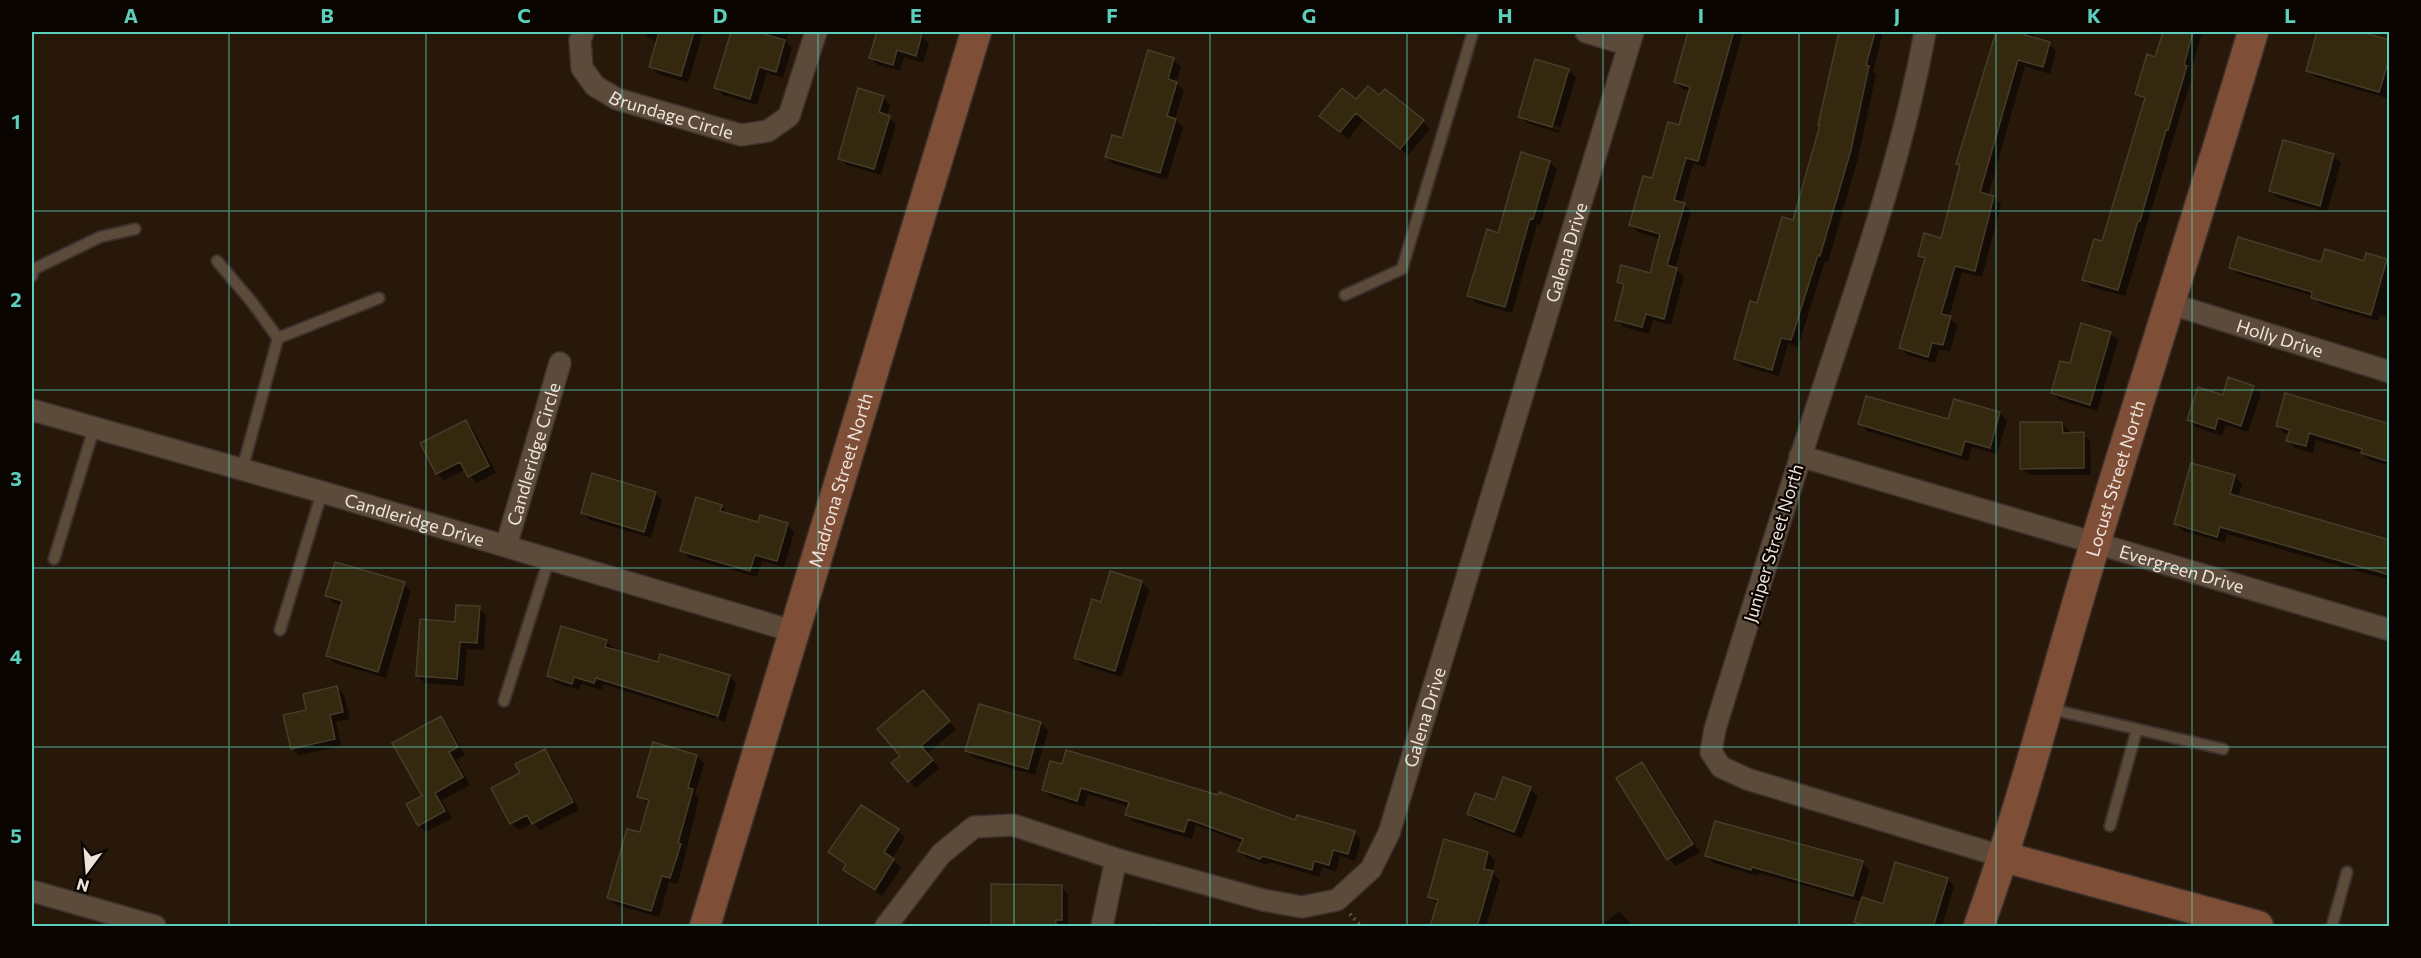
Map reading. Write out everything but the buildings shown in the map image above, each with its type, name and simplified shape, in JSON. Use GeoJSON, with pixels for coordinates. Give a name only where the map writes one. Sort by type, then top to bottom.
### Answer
{"type":"FeatureCollection","features":[{"type":"Feature","properties":{"kind":"street","name":"Brundage Circle"},"geometry":{"type":"LineString","coordinates":[[583,32],[580,40],[582,68],[594,86],[617,99],[741,135],[768,131],[789,116],[816,32]]}},
{"type":"Feature","properties":{"kind":"street","name":"Madrona Street North"},"geometry":{"type":"LineString","coordinates":[[705,927],[976,32]]}},
{"type":"Feature","properties":{"kind":"street"},"geometry":{"type":"LineString","coordinates":[[1586,32],[1631,38]]}},
{"type":"Feature","properties":{"kind":"street","name":"Juniper Street North"},"geometry":{"type":"LineString","coordinates":[[1925,32],[1917,79],[1884,202],[1800,456],[1715,729],[1711,752],[1720,767],[1747,778],[2004,857]]}},
{"type":"Feature","properties":{"kind":"street","name":"Locust Street North"},"geometry":{"type":"LineString","coordinates":[[1979,927],[2004,857],[2095,545],[2253,32]]}},
{"type":"Feature","properties":{"kind":"street","name":"Galena Drive"},"geometry":{"type":"LineString","coordinates":[[885,927],[941,854],[974,827],[1013,825],[1116,859],[1263,900],[1302,907],[1337,900],[1371,869],[1389,833],[1631,38]]}},
{"type":"Feature","properties":{"kind":"street","name":"Holly Drive"},"geometry":{"type":"LineString","coordinates":[[2171,304],[2390,372]]}},
{"type":"Feature","properties":{"kind":"street","name":"Candleridge Circle"},"geometry":{"type":"LineString","coordinates":[[506,546],[560,363]]}},
{"type":"Feature","properties":{"kind":"street","name":"Candleridge Drive"},"geometry":{"type":"LineString","coordinates":[[32,410],[322,492],[796,632]]}},
{"type":"Feature","properties":{"kind":"street","name":"Evergreen Drive"},"geometry":{"type":"LineString","coordinates":[[1800,456],[2095,545],[2390,630]]}},
{"type":"Feature","properties":{"kind":"street"},"geometry":{"type":"LineString","coordinates":[[2004,857],[2199,914],[2258,927]]}},
{"type":"Feature","properties":{"kind":"street"},"geometry":{"type":"LineString","coordinates":[[1102,927],[1116,859]]}},
{"type":"Feature","properties":{"kind":"street"},"geometry":{"type":"LineString","coordinates":[[32,891],[155,927]]}},
{"type":"Feature","properties":{"kind":"lane"},"geometry":{"type":"LineString","coordinates":[[1345,295],[1402,269],[1473,32]]}},
{"type":"Feature","properties":{"kind":"lane"},"geometry":{"type":"LineString","coordinates":[[32,270],[100,237],[135,229]]}},
{"type":"Feature","properties":{"kind":"lane"},"geometry":{"type":"LineString","coordinates":[[216,261],[251,301],[278,338]]}},
{"type":"Feature","properties":{"kind":"lane"},"geometry":{"type":"LineString","coordinates":[[278,338],[379,298]]}},
{"type":"Feature","properties":{"kind":"lane"},"geometry":{"type":"LineString","coordinates":[[243,470],[278,338]]}},
{"type":"Feature","properties":{"kind":"lane"},"geometry":{"type":"LineString","coordinates":[[54,559],[94,428]]}},
{"type":"Feature","properties":{"kind":"lane"},"geometry":{"type":"LineString","coordinates":[[280,630],[322,492]]}},
{"type":"Feature","properties":{"kind":"lane"},"geometry":{"type":"LineString","coordinates":[[504,701],[549,559]]}},
{"type":"Feature","properties":{"kind":"lane"},"geometry":{"type":"LineString","coordinates":[[2047,709],[2223,749]]}},
{"type":"Feature","properties":{"kind":"lane"},"geometry":{"type":"LineString","coordinates":[[2110,826],[2137,729]]}},
{"type":"Feature","properties":{"kind":"lane"},"geometry":{"type":"LineString","coordinates":[[2332,927],[2347,872]]}}]}
